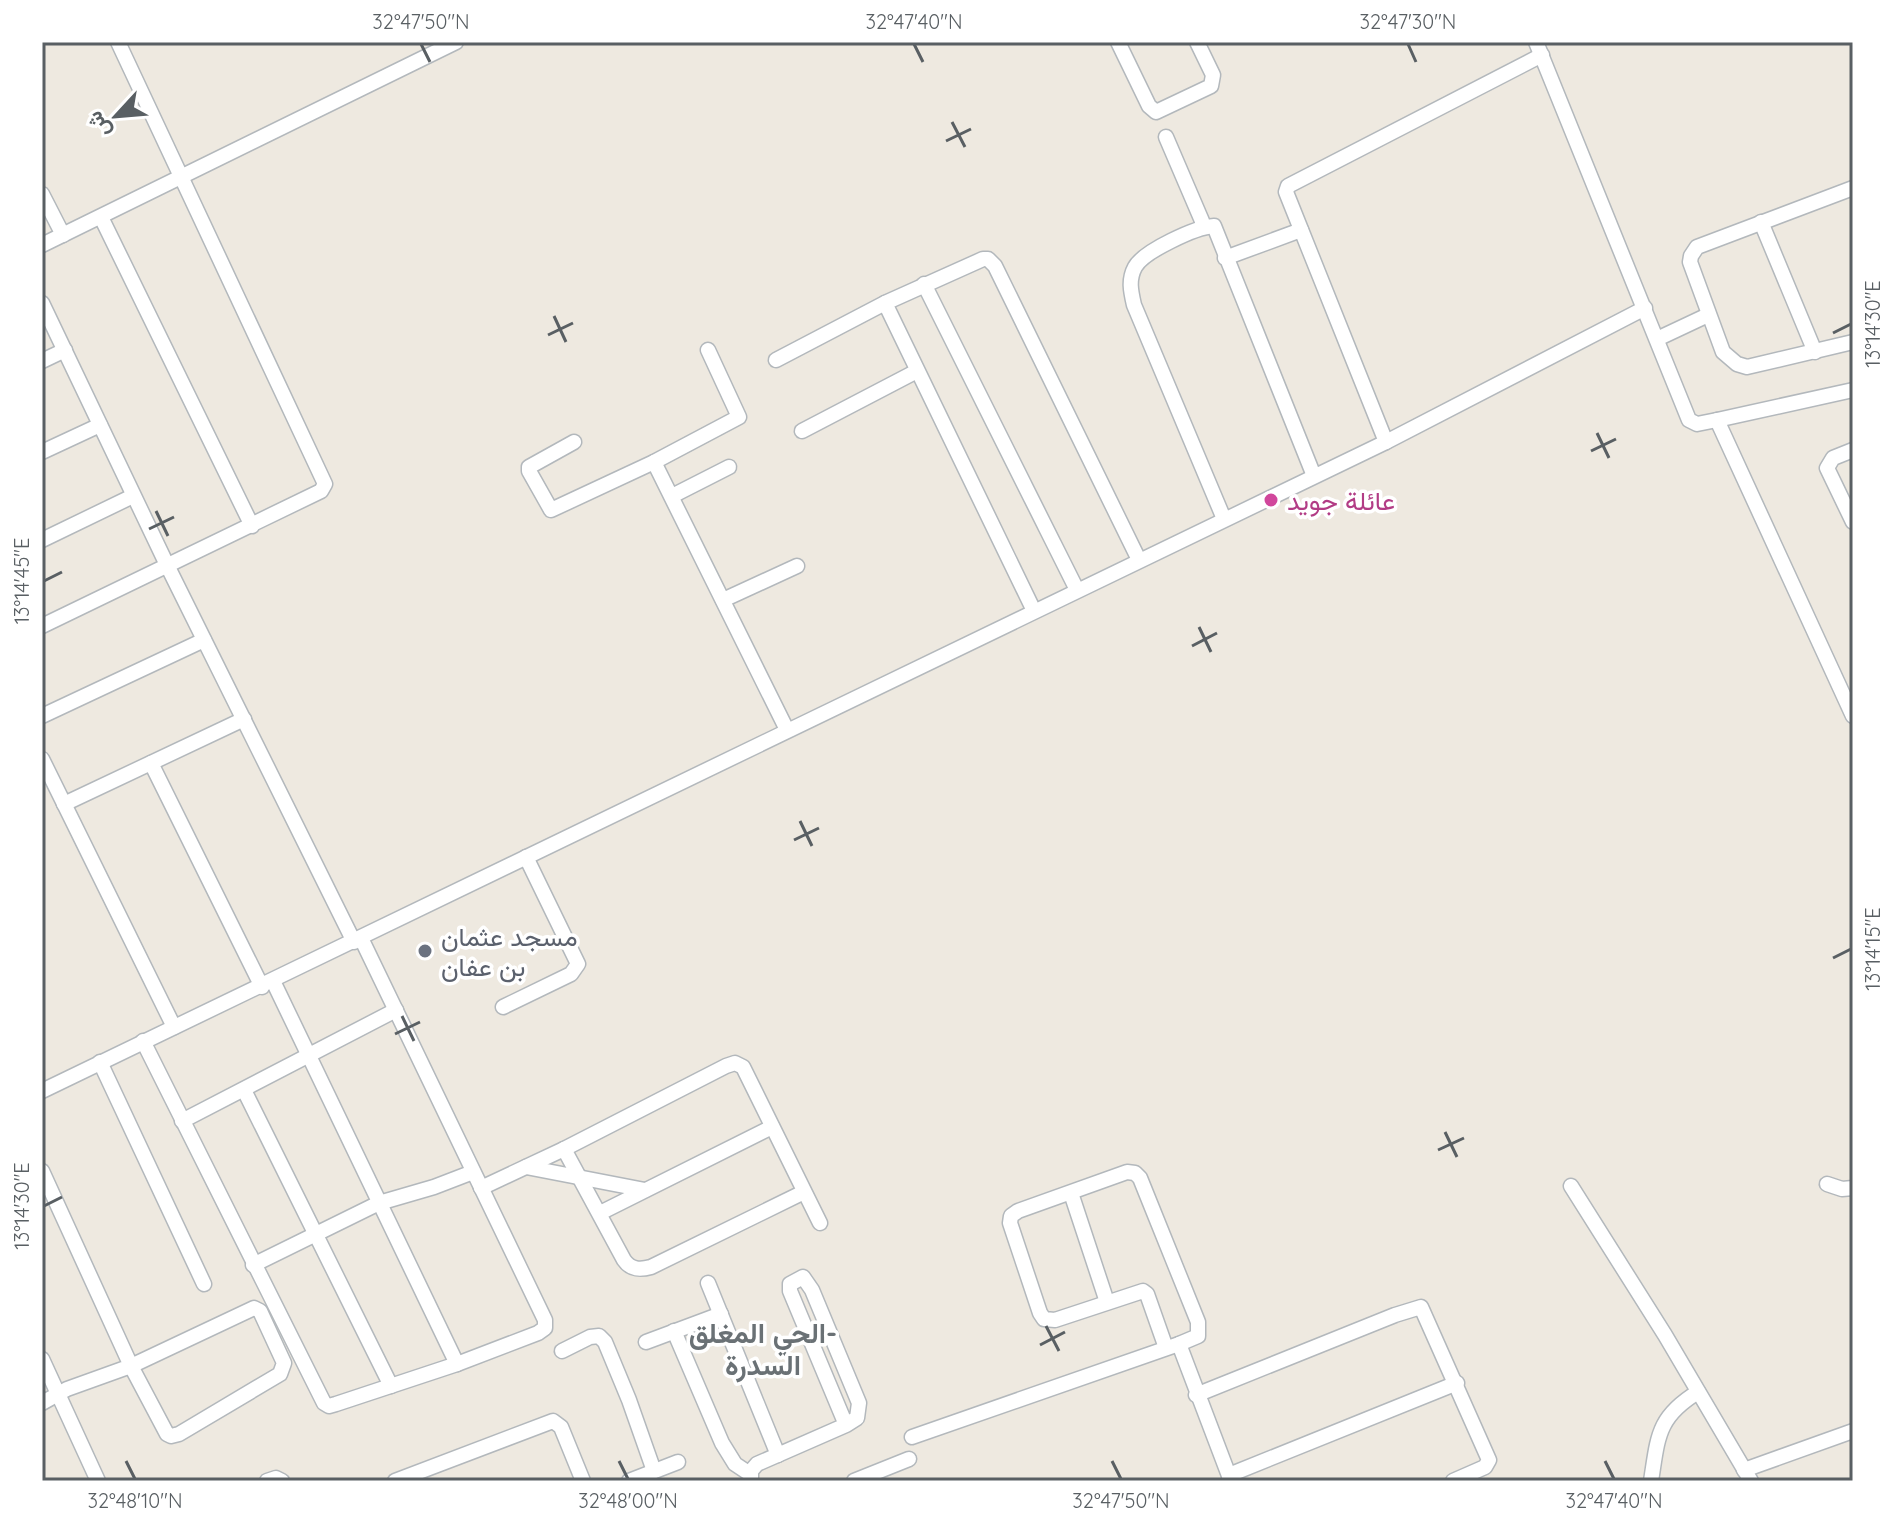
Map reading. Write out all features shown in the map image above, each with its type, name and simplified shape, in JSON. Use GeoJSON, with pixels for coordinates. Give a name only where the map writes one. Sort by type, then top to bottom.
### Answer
{"type":"FeatureCollection","features":[{"type":"Feature","properties":{"kind":"street"},"geometry":{"type":"LineString","coordinates":[[42,626],[252,526],[321,491],[325,484],[118,42]]}},
{"type":"Feature","properties":{"kind":"street"},"geometry":{"type":"LineString","coordinates":[[42,245],[456,42]]}},
{"type":"Feature","properties":{"kind":"street"},"geometry":{"type":"LineString","coordinates":[[1118,42],[1149,106],[1156,112],[1211,86],[1213,75],[1197,42]]}},
{"type":"Feature","properties":{"kind":"street"},"geometry":{"type":"LineString","coordinates":[[1386,442],[1286,192],[1291,183],[1539,49],[1689,420],[1697,424],[1853,390]]}},
{"type":"Feature","properties":{"kind":"street"},"geometry":{"type":"LineString","coordinates":[[1166,137],[1202,227]]}},
{"type":"Feature","properties":{"kind":"street"},"geometry":{"type":"LineString","coordinates":[[1853,188],[1693,251],[1690,262],[1723,352],[1737,364],[1747,367],[1853,342]]}},
{"type":"Feature","properties":{"kind":"street"},"geometry":{"type":"LineString","coordinates":[[42,194],[63,235]]}},
{"type":"Feature","properties":{"kind":"street"},"geometry":{"type":"LineString","coordinates":[[101,217],[252,526]]}},
{"type":"Feature","properties":{"kind":"street"},"geometry":{"type":"LineString","coordinates":[[1761,222],[1815,352]]}},
{"type":"Feature","properties":{"kind":"street"},"geometry":{"type":"LineString","coordinates":[[1224,519],[1134,305],[1130,281],[1136,266],[1145,256],[1202,227],[1214,226],[1314,476]]}},
{"type":"Feature","properties":{"kind":"street"},"geometry":{"type":"LineString","coordinates":[[1225,258],[1301,230]]}},
{"type":"Feature","properties":{"kind":"street"},"geometry":{"type":"LineString","coordinates":[[776,360],[924,284],[977,260],[988,259],[995,266],[1139,560]]}},
{"type":"Feature","properties":{"kind":"street"},"geometry":{"type":"LineString","coordinates":[[924,284],[1077,590]]}},
{"type":"Feature","properties":{"kind":"street"},"geometry":{"type":"LineString","coordinates":[[42,303],[204,640],[396,1010],[545,1320],[545,1328],[457,1364],[336,1404],[324,1403],[143,1041]]}},
{"type":"Feature","properties":{"kind":"street"},"geometry":{"type":"LineString","coordinates":[[885,303],[1034,611]]}},
{"type":"Feature","properties":{"kind":"street"},"geometry":{"type":"LineString","coordinates":[[42,1091],[1386,442],[1645,308]]}},
{"type":"Feature","properties":{"kind":"street"},"geometry":{"type":"LineString","coordinates":[[1657,339],[1708,315]]}},
{"type":"Feature","properties":{"kind":"street"},"geometry":{"type":"LineString","coordinates":[[42,361],[65,350]]}},
{"type":"Feature","properties":{"kind":"street"},"geometry":{"type":"LineString","coordinates":[[574,442],[529,468],[551,510],[654,462],[739,417],[708,350]]}},
{"type":"Feature","properties":{"kind":"street"},"geometry":{"type":"LineString","coordinates":[[802,431],[917,371]]}},
{"type":"Feature","properties":{"kind":"street"},"geometry":{"type":"LineString","coordinates":[[1717,420],[1853,716]]}},
{"type":"Feature","properties":{"kind":"street"},"geometry":{"type":"LineString","coordinates":[[42,452],[100,425]]}},
{"type":"Feature","properties":{"kind":"street"},"geometry":{"type":"LineString","coordinates":[[1853,450],[1833,458],[1827,468],[1853,522]]}},
{"type":"Feature","properties":{"kind":"street"},"geometry":{"type":"LineString","coordinates":[[654,462],[787,730]]}},
{"type":"Feature","properties":{"kind":"street"},"geometry":{"type":"LineString","coordinates":[[672,496],[729,467]]}},
{"type":"Feature","properties":{"kind":"street"},"geometry":{"type":"LineString","coordinates":[[42,540],[133,496]]}},
{"type":"Feature","properties":{"kind":"street"},"geometry":{"type":"LineString","coordinates":[[723,600],[797,566]]}},
{"type":"Feature","properties":{"kind":"street"},"geometry":{"type":"LineString","coordinates":[[42,716],[204,640]]}},
{"type":"Feature","properties":{"kind":"street"},"geometry":{"type":"LineString","coordinates":[[64,804],[244,719]]}},
{"type":"Feature","properties":{"kind":"street"},"geometry":{"type":"LineString","coordinates":[[42,759],[174,1027]]}},
{"type":"Feature","properties":{"kind":"street"},"geometry":{"type":"LineString","coordinates":[[151,763],[308,1057],[457,1364]]}},
{"type":"Feature","properties":{"kind":"street"},"geometry":{"type":"LineString","coordinates":[[503,1007],[571,974],[578,964],[526,857]]}},
{"type":"Feature","properties":{"kind":"street"},"geometry":{"type":"LineString","coordinates":[[182,1121],[396,1010]]}},
{"type":"Feature","properties":{"kind":"street"},"geometry":{"type":"LineString","coordinates":[[100,1062],[204,1284]]}},
{"type":"Feature","properties":{"kind":"street"},"geometry":{"type":"LineString","coordinates":[[481,1188],[735,1063],[743,1067],[820,1223]]}},
{"type":"Feature","properties":{"kind":"street"},"geometry":{"type":"LineString","coordinates":[[244,1090],[391,1386]]}},
{"type":"Feature","properties":{"kind":"street"},"geometry":{"type":"LineString","coordinates":[[600,1213],[772,1127]]}},
{"type":"Feature","properties":{"kind":"street"},"geometry":{"type":"LineString","coordinates":[[564,1149],[627,1264],[643,1269],[804,1192]]}},
{"type":"Feature","properties":{"kind":"street"},"geometry":{"type":"LineString","coordinates":[[526,1167],[646,1190]]}},
{"type":"Feature","properties":{"kind":"street"},"geometry":{"type":"LineString","coordinates":[[42,1171],[131,1366],[167,1434],[175,1436],[280,1374],[284,1363],[260,1311],[254,1308],[131,1366],[59,1393],[42,1403]]}},
{"type":"Feature","properties":{"kind":"street"},"geometry":{"type":"LineString","coordinates":[[253,1265],[379,1203],[473,1172]]}},
{"type":"Feature","properties":{"kind":"street"},"geometry":{"type":"LineString","coordinates":[[912,1437],[1172,1346],[1197,1337],[1200,1329],[1140,1178],[1135,1173],[1127,1172],[1011,1216],[1010,1223],[1032,1290],[1040,1313],[1048,1321],[1141,1291],[1146,1293],[1172,1346],[1196,1395],[1230,1478],[1457,1383]]}},
{"type":"Feature","properties":{"kind":"street"},"geometry":{"type":"LineString","coordinates":[[1827,1184],[1842,1189],[1853,1188]]}},
{"type":"Feature","properties":{"kind":"street"},"geometry":{"type":"LineString","coordinates":[[1571,1186],[1748,1475],[1853,1431]]}},
{"type":"Feature","properties":{"kind":"street"},"geometry":{"type":"LineString","coordinates":[[1071,1193],[1107,1302]]}},
{"type":"Feature","properties":{"kind":"street"},"geometry":{"type":"LineString","coordinates":[[674,1331],[722,1443],[735,1464],[750,1477],[754,1466],[846,1425],[857,1418],[859,1403],[812,1290],[803,1277],[790,1284],[790,1291],[846,1425]]}},
{"type":"Feature","properties":{"kind":"street"},"geometry":{"type":"LineString","coordinates":[[708,1283],[778,1455]]}},
{"type":"Feature","properties":{"kind":"street"},"geometry":{"type":"LineString","coordinates":[[1196,1395],[1418,1307],[1425,1312],[1489,1460],[1485,1467],[1453,1481]]}},
{"type":"Feature","properties":{"kind":"street"},"geometry":{"type":"LineString","coordinates":[[646,1342],[721,1314]]}},
{"type":"Feature","properties":{"kind":"street"},"geometry":{"type":"LineString","coordinates":[[562,1351],[590,1337],[599,1336],[605,1342],[654,1471]]}},
{"type":"Feature","properties":{"kind":"street"},"geometry":{"type":"LineString","coordinates":[[42,1359],[98,1481]]}},
{"type":"Feature","properties":{"kind":"street"},"geometry":{"type":"LineString","coordinates":[[1651,1481],[1667,1416],[1698,1392]]}},
{"type":"Feature","properties":{"kind":"street"},"geometry":{"type":"LineString","coordinates":[[395,1481],[553,1421],[561,1427],[583,1481]]}},
{"type":"Feature","properties":{"kind":"street"},"geometry":{"type":"LineString","coordinates":[[854,1481],[909,1459]]}},
{"type":"Feature","properties":{"kind":"street"},"geometry":{"type":"LineString","coordinates":[[629,1481],[678,1462]]}},
{"type":"Feature","properties":{"kind":"street"},"geometry":{"type":"LineString","coordinates":[[267,1481],[276,1478],[282,1481]]}},
{"type":"Feature","properties":{"kind":"place","name":"عائلة جويد"},"geometry":{"type":"Point","coordinates":[1271,500]}},
{"type":"Feature","properties":{"kind":"place","name":"مسجد عثمان بن عفان"},"geometry":{"type":"Point","coordinates":[425,951]}},
{"type":"Feature","properties":{"kind":"district","name":"الحي المغلق- السدرة"},"geometry":{"type":"Point","coordinates":[763,1348]}}]}
